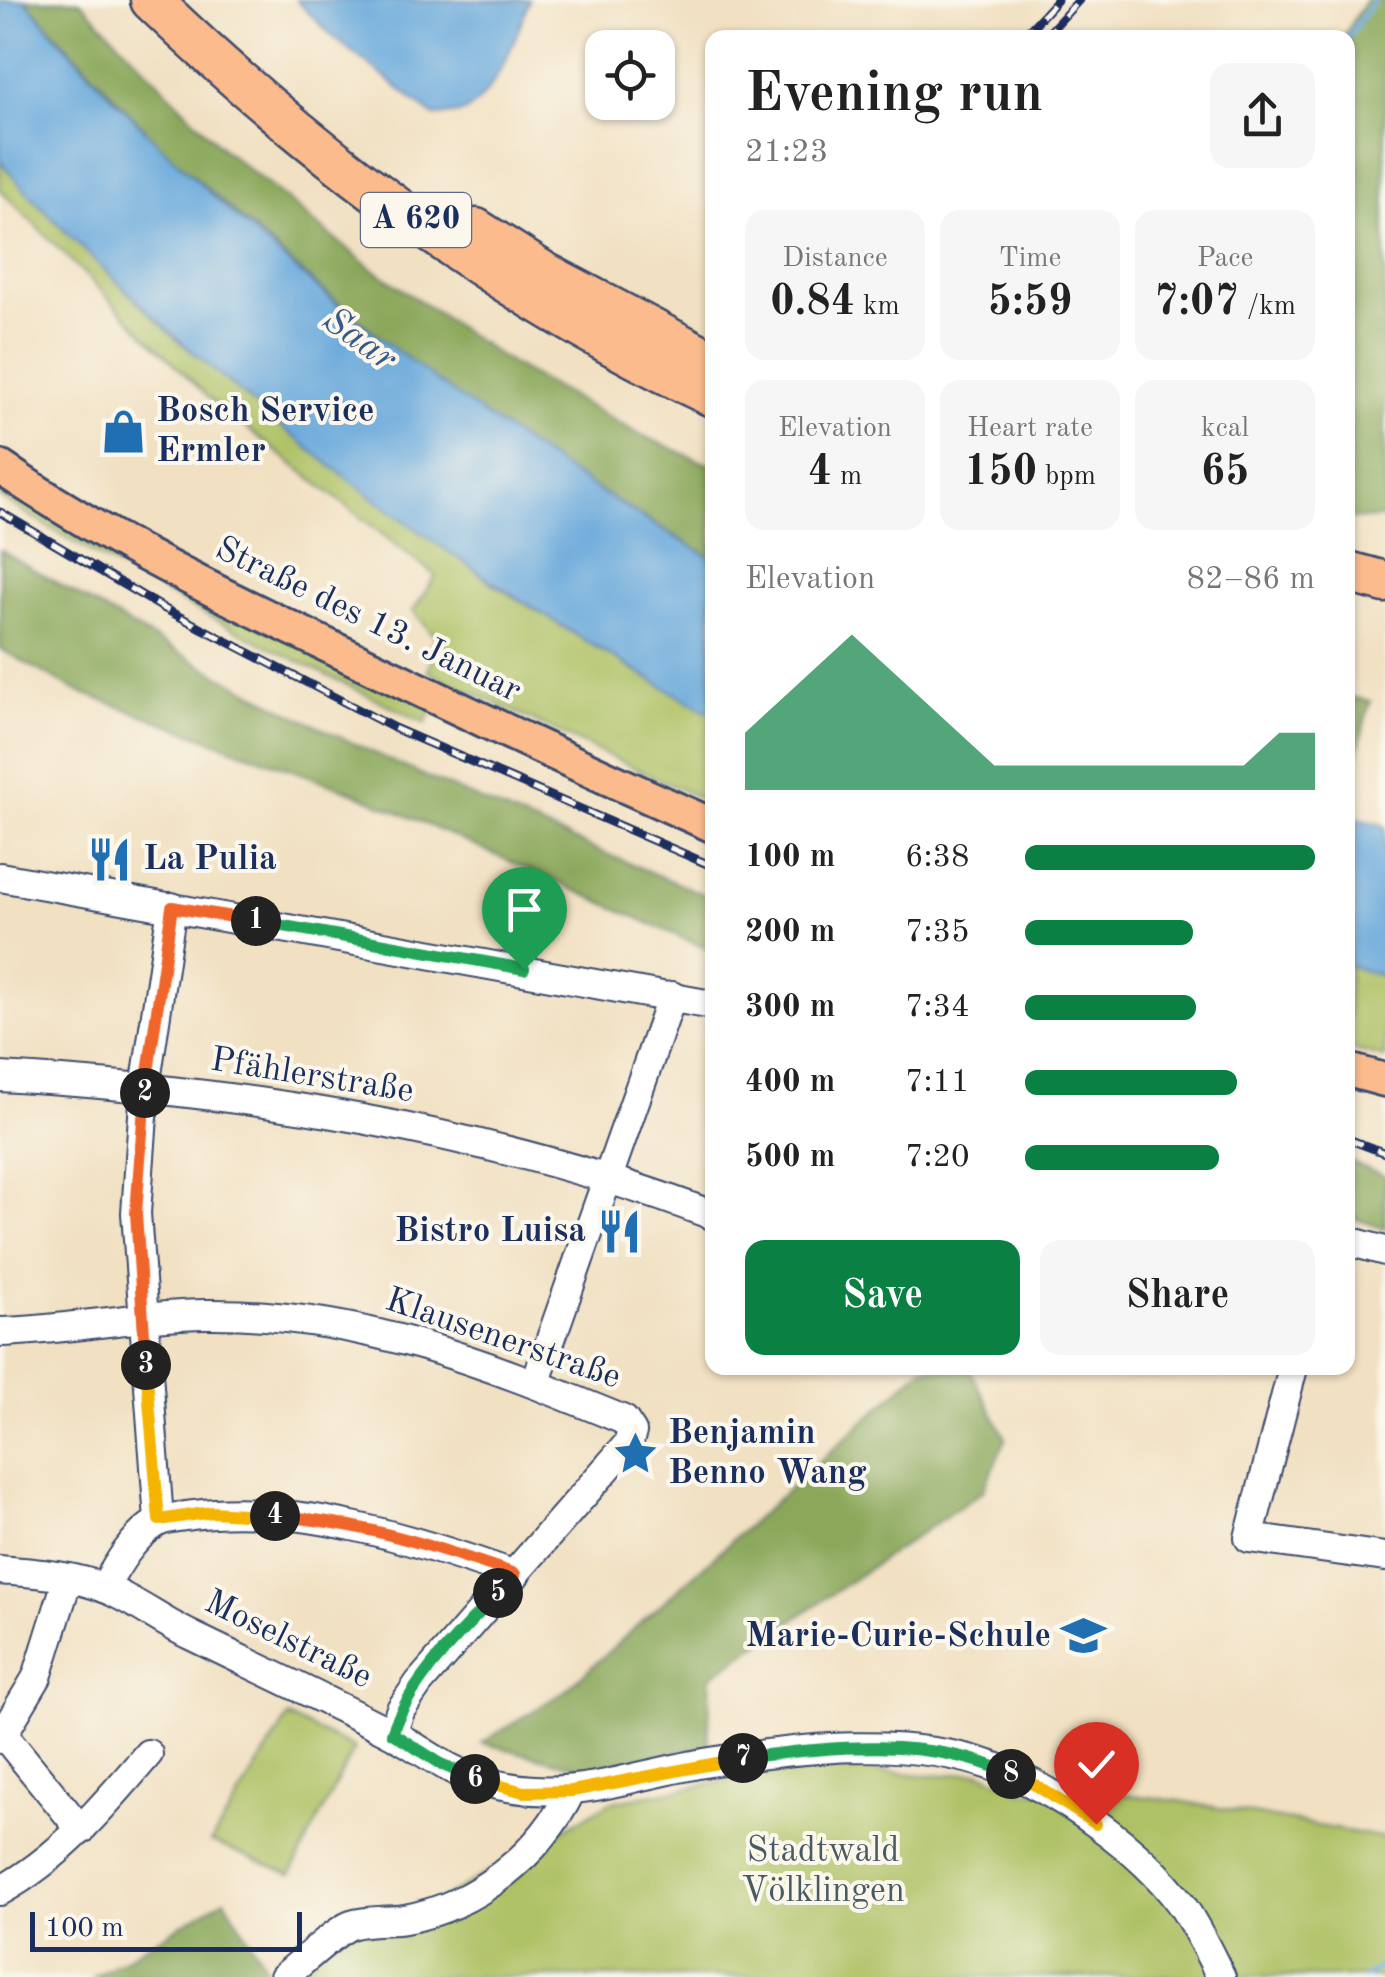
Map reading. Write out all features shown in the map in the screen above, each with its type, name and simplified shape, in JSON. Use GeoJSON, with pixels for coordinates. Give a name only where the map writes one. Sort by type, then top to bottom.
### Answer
{"type":"FeatureCollection","features":[{"type":"Feature","properties":{"kind":"highway","name":"A 620"},"geometry":{"type":"LineString","coordinates":[[151,0],[317,146],[446,242],[601,339],[705,392]]}},
{"type":"Feature","properties":{"kind":"highway","name":"A 620"},"geometry":{"type":"LineString","coordinates":[[185,0],[266,73],[388,170],[544,273],[705,357]]}},
{"type":"Feature","properties":{"kind":"highway"},"geometry":{"type":"LineString","coordinates":[[1355,574],[1385,582]]}},
{"type":"Feature","properties":{"kind":"highway"},"geometry":{"type":"LineString","coordinates":[[1355,600],[1385,607]]}},
{"type":"Feature","properties":{"kind":"main road","name":"Straße des 13. Januar"},"geometry":{"type":"LineString","coordinates":[[0,467],[87,525],[154,561],[556,755],[705,822]]}},
{"type":"Feature","properties":{"kind":"main road"},"geometry":{"type":"LineString","coordinates":[[1355,1072],[1385,1080]]}},
{"type":"Feature","properties":{"kind":"street"},"geometry":{"type":"LineString","coordinates":[[0,877],[705,1003]]}},
{"type":"Feature","properties":{"kind":"street"},"geometry":{"type":"LineString","coordinates":[[159,1520],[136,1213],[146,1088],[172,907]]}},
{"type":"Feature","properties":{"kind":"street"},"geometry":{"type":"LineString","coordinates":[[535,1384],[672,996]]}},
{"type":"Feature","properties":{"kind":"street","name":"Pfählerstraße"},"geometry":{"type":"LineString","coordinates":[[0,1077],[146,1088],[360,1120],[514,1152],[607,1177],[705,1212]]}},
{"type":"Feature","properties":{"kind":"street"},"geometry":{"type":"LineString","coordinates":[[1355,1242],[1385,1251]]}},
{"type":"Feature","properties":{"kind":"street","name":"Klausenerstraße"},"geometry":{"type":"LineString","coordinates":[[0,1332],[46,1331],[142,1316],[210,1314],[317,1321],[382,1332],[535,1384],[624,1420],[632,1432],[628,1444],[515,1574]]}},
{"type":"Feature","properties":{"kind":"street"},"geometry":{"type":"LineString","coordinates":[[1291,1375],[1249,1538],[1385,1557]]}},
{"type":"Feature","properties":{"kind":"street"},"geometry":{"type":"LineString","coordinates":[[104,1588],[116,1565],[159,1520],[212,1512],[352,1526],[515,1574],[419,1683],[401,1708],[392,1733]]}},
{"type":"Feature","properties":{"kind":"street","name":"Moselstraße"},"geometry":{"type":"LineString","coordinates":[[0,1570],[68,1578],[104,1588],[392,1733],[443,1765],[524,1792],[572,1791],[707,1762],[790,1752],[870,1748],[937,1753],[993,1766],[1037,1786],[1096,1824],[1148,1868],[1181,1904],[1222,1977]]}},
{"type":"Feature","properties":{"kind":"street"},"geometry":{"type":"LineString","coordinates":[[68,1578],[36,1677],[2,1736],[81,1830]]}},
{"type":"Feature","properties":{"kind":"street"},"geometry":{"type":"LineString","coordinates":[[0,1892],[28,1875],[81,1830],[148,1754]]}},
{"type":"Feature","properties":{"kind":"street"},"geometry":{"type":"LineString","coordinates":[[284,1977],[350,1925],[408,1918],[466,1900],[524,1858],[561,1812],[572,1791]]}},
{"type":"Feature","properties":{"kind":"green space"},"geometry":{"type":"Polygon","coordinates":[[[25,0],[79,0],[223,149],[370,267],[511,364],[639,434],[705,463],[705,554],[571,474],[420,371],[163,149],[25,0]]]}},
{"type":"Feature","properties":{"kind":"green space"},"geometry":{"type":"Polygon","coordinates":[[[1366,0],[1385,0],[1385,518],[1355,519],[1355,30],[1347,30],[1366,0]]]}},
{"type":"Feature","properties":{"kind":"green space"},"geometry":{"type":"Polygon","coordinates":[[[0,161],[42,208],[178,341],[493,584],[705,710],[705,801],[428,672],[435,636],[413,611],[436,576],[213,402],[0,189],[0,161]]]}},
{"type":"Feature","properties":{"kind":"green space"},"geometry":{"type":"Polygon","coordinates":[[[0,479],[433,708],[426,723],[263,644],[104,559],[0,497],[0,479]]]}},
{"type":"Feature","properties":{"kind":"green space"},"geometry":{"type":"Polygon","coordinates":[[[0,550],[182,654],[344,739],[705,895],[705,948],[353,792],[77,691],[0,649],[0,550]]]}},
{"type":"Feature","properties":{"kind":"green space"},"geometry":{"type":"Polygon","coordinates":[[[1355,698],[1370,701],[1355,762],[1355,698]]]}},
{"type":"Feature","properties":{"kind":"green space"},"geometry":{"type":"Polygon","coordinates":[[[1355,967],[1385,977],[1385,1058],[1355,1050],[1355,967]]]}},
{"type":"Feature","properties":{"kind":"green space"},"geometry":{"type":"Polygon","coordinates":[[[1355,1164],[1385,1176],[1385,1229],[1355,1218],[1355,1164]]]}},
{"type":"Feature","properties":{"kind":"green space"},"geometry":{"type":"Polygon","coordinates":[[[915,1375],[973,1375],[1006,1439],[983,1491],[711,1676],[708,1746],[586,1769],[482,1743],[565,1691],[915,1375]]]}},
{"type":"Feature","properties":{"kind":"green space"},"geometry":{"type":"Polygon","coordinates":[[[288,1717],[354,1748],[291,1874],[211,1842],[288,1717]]]}},
{"type":"Feature","properties":{"kind":"green space","name":"Stadtwald Völklingen"},"geometry":{"type":"Polygon","coordinates":[[[825,1763],[933,1776],[981,1772],[1022,1791],[1091,1790],[1179,1801],[1385,1838],[1385,1977],[284,1977],[350,1925],[409,1918],[611,1802],[825,1763]]]}},
{"type":"Feature","properties":{"kind":"green space"},"geometry":{"type":"Polygon","coordinates":[[[225,1899],[266,1967],[250,1977],[94,1977],[225,1899]]]}},
{"type":"Feature","properties":{"kind":"water","name":"Saar"},"geometry":{"type":"Polygon","coordinates":[[[0,0],[25,0],[177,162],[344,309],[523,442],[705,554],[705,710],[483,575],[267,416],[133,297],[0,161],[0,0]]]}},
{"type":"Feature","properties":{"kind":"water"},"geometry":{"type":"Polygon","coordinates":[[[296,0],[529,0],[503,65],[483,96],[458,114],[434,116],[331,35],[296,0]]]}},
{"type":"Feature","properties":{"kind":"water"},"geometry":{"type":"Polygon","coordinates":[[[1355,818],[1385,826],[1385,977],[1355,967],[1355,818]]]}},
{"type":"Feature","properties":{"kind":"waterway"},"geometry":{"type":"LineString","coordinates":[[1353,30],[1374,0]]}},
{"type":"Feature","properties":{"kind":"waterway"},"geometry":{"type":"LineString","coordinates":[[1365,1977],[1385,1962]]}},
{"type":"Feature","properties":{"kind":"railway"},"geometry":{"type":"LineString","coordinates":[[1029,30],[1057,0]]}},
{"type":"Feature","properties":{"kind":"railway"},"geometry":{"type":"LineString","coordinates":[[1051,30],[1079,0]]}},
{"type":"Feature","properties":{"kind":"railway"},"geometry":{"type":"LineString","coordinates":[[0,512],[165,609],[394,728],[705,863]]}},
{"type":"Feature","properties":{"kind":"railway"},"geometry":{"type":"LineString","coordinates":[[1355,1142],[1385,1153]]}},
{"type":"Feature","properties":{"kind":"place","name":"Bosch Service Ermler"},"geometry":{"type":"Point","coordinates":[123,431]}},
{"type":"Feature","properties":{"kind":"place","name":"La Pulia"},"geometry":{"type":"Point","coordinates":[110,859]}},
{"type":"Feature","properties":{"kind":"place","name":"Bistro Luisa"},"geometry":{"type":"Point","coordinates":[619,1231]}},
{"type":"Feature","properties":{"kind":"place","name":"Benjamin Benno Wang"},"geometry":{"type":"Point","coordinates":[635,1453]}},
{"type":"Feature","properties":{"kind":"place","name":"Marie-Curie-Schule"},"geometry":{"type":"Point","coordinates":[1084,1636]}},
{"type":"Feature","properties":{"kind":"route"},"geometry":{"type":"LineString","coordinates":[[524,969],[172,907],[154,1015],[136,1213],[159,1520],[212,1512],[352,1526],[515,1574],[419,1683],[401,1708],[392,1733],[443,1765],[473,1778],[524,1792],[572,1791],[707,1762],[870,1748],[937,1753],[993,1766],[1037,1786],[1096,1824]]}}]}
